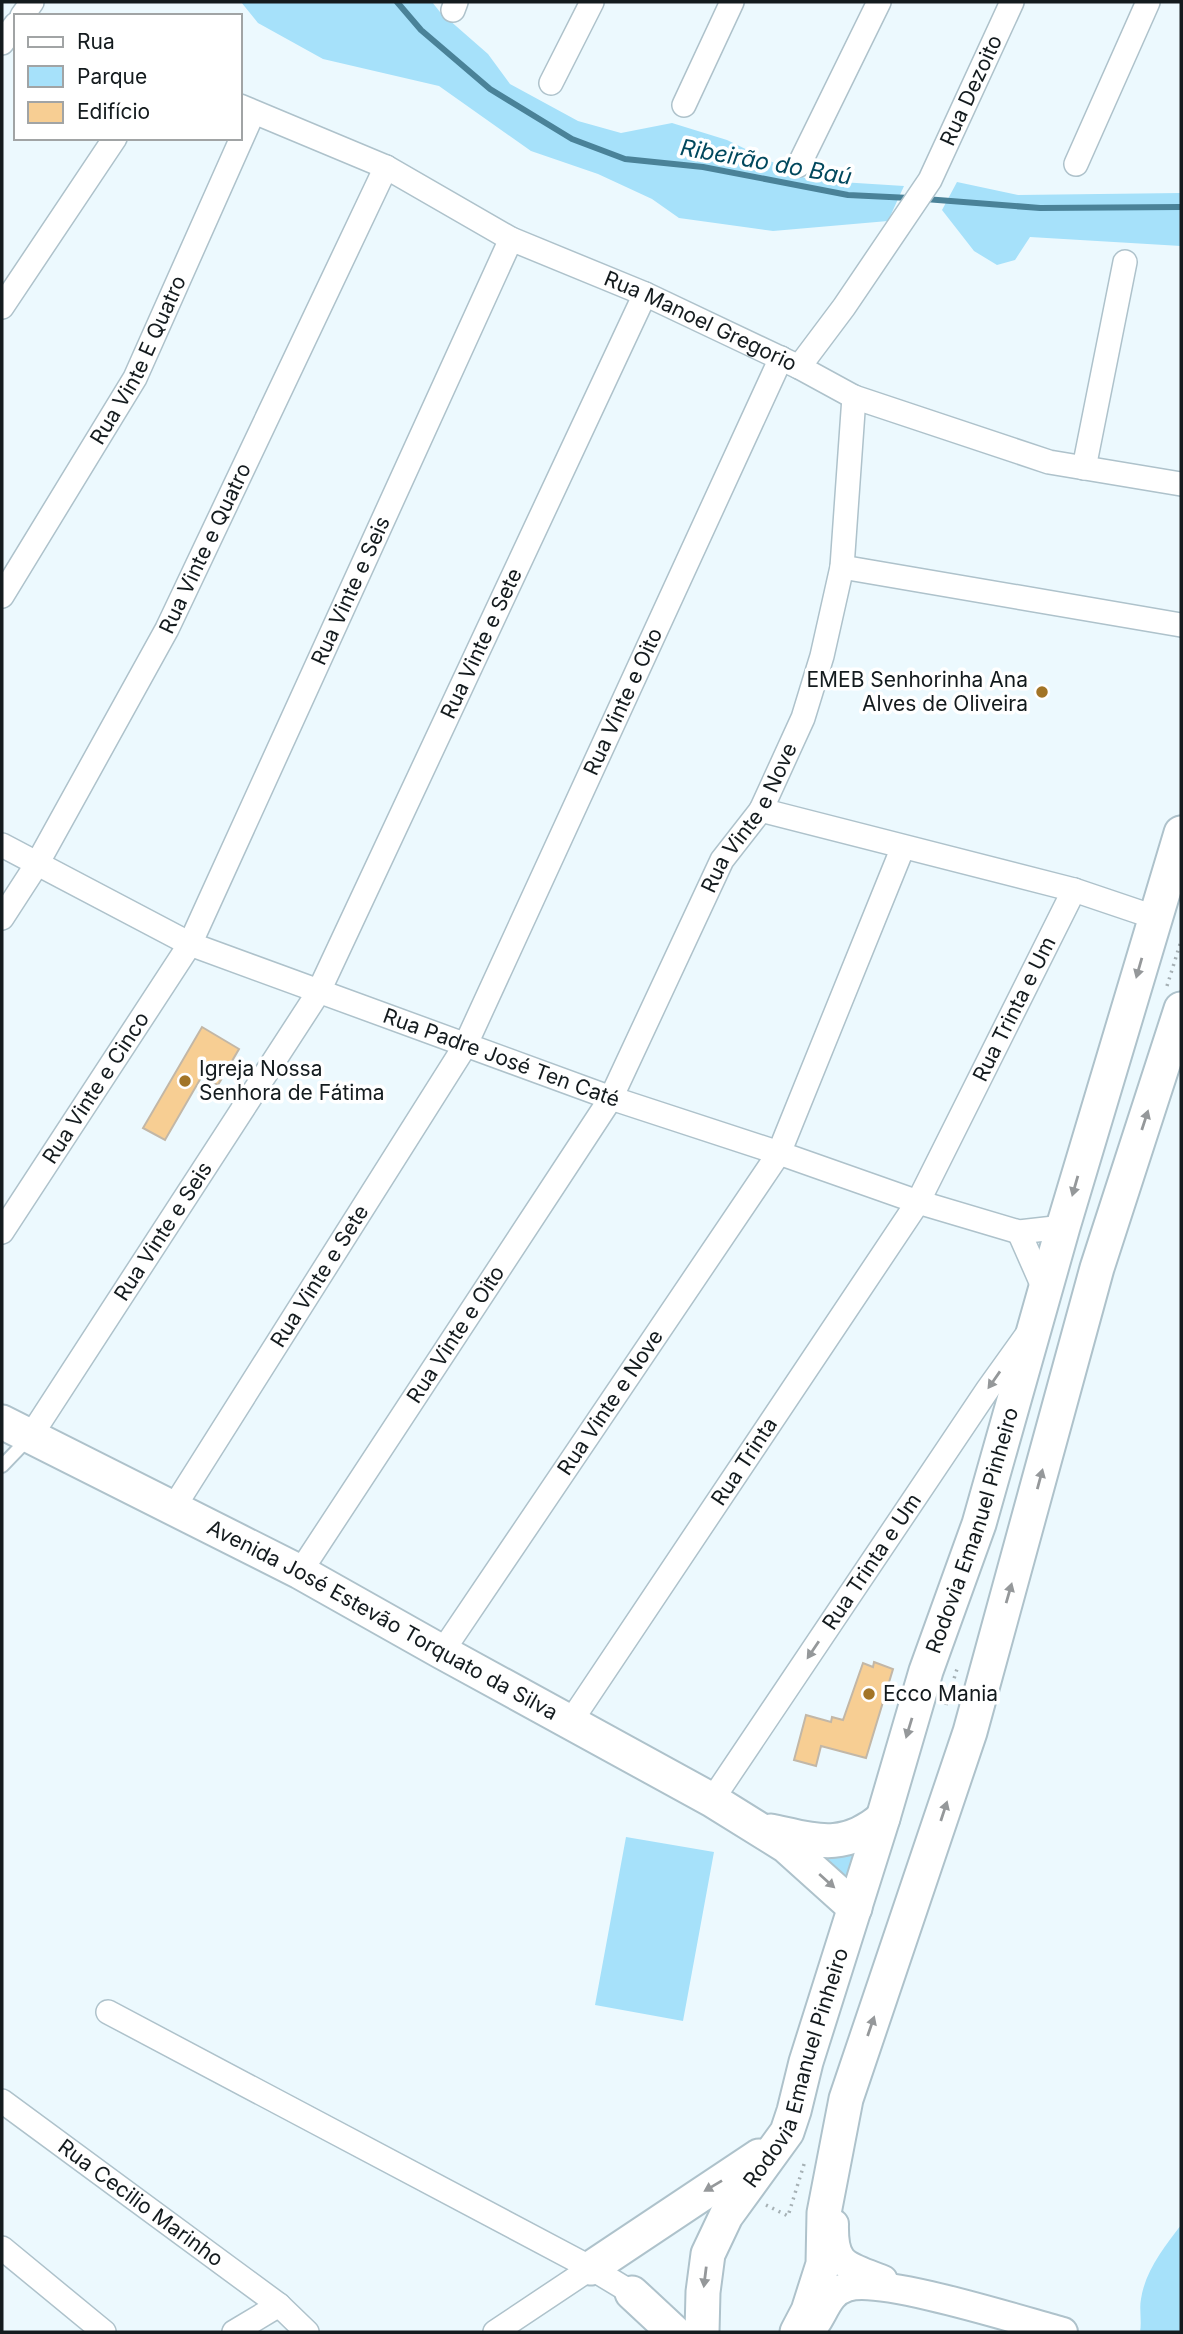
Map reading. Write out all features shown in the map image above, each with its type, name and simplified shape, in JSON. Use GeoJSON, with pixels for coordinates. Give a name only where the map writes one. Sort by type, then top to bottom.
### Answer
{"type":"FeatureCollection","features":[{"type":"Feature","properties":{"kind":"main road","name":"Rodovia Emanuel Pinheiro"},"geometry":{"type":"LineString","coordinates":[[700,2332],[708,2253],[726,2216],[787,2132],[926,1671],[979,1524],[1034,1325],[1181,833]]}},
{"type":"Feature","properties":{"kind":"main road"},"geometry":{"type":"LineString","coordinates":[[797,2332],[808,2311],[823,2264],[824,2213],[846,2099],[970,1732],[1097,1268],[1181,1009]]}},
{"type":"Feature","properties":{"kind":"main road","name":"Avenida José Estevão Torquato da Silva"},"geometry":{"type":"LineString","coordinates":[[16,1429],[300,1572],[712,1800],[786,1846],[855,1908]]}},
{"type":"Feature","properties":{"kind":"main road","name":"Avenida José Estevão Torquato da Silva"},"geometry":{"type":"LineString","coordinates":[[758,1828],[821,1842],[846,1839],[868,1831],[883,1818]]}},
{"type":"Feature","properties":{"kind":"main road"},"geometry":{"type":"LineString","coordinates":[[591,2268],[748,2165],[787,2132]]}},
{"type":"Feature","properties":{"kind":"main road"},"geometry":{"type":"LineString","coordinates":[[632,2293],[674,2332]]}},
{"type":"Feature","properties":{"kind":"street"},"geometry":{"type":"LineString","coordinates":[[551,83],[592,2]]}},
{"type":"Feature","properties":{"kind":"street"},"geometry":{"type":"LineString","coordinates":[[684,105],[732,2]]}},
{"type":"Feature","properties":{"kind":"street"},"geometry":{"type":"LineString","coordinates":[[799,165],[879,2]]}},
{"type":"Feature","properties":{"kind":"street","name":"Rua Dezoito"},"geometry":{"type":"LineString","coordinates":[[790,363],[844,307],[930,180],[1012,2]]}},
{"type":"Feature","properties":{"kind":"street"},"geometry":{"type":"LineString","coordinates":[[1076,164],[1148,2]]}},
{"type":"Feature","properties":{"kind":"street"},"geometry":{"type":"LineString","coordinates":[[2,43],[14,27]]}},
{"type":"Feature","properties":{"kind":"street","name":"Rua Manoel Gregorio"},"geometry":{"type":"LineString","coordinates":[[247,109],[386,167],[511,239],[645,294],[790,363],[854,397],[1049,462],[1181,484]]}},
{"type":"Feature","properties":{"kind":"street"},"geometry":{"type":"LineString","coordinates":[[2,307],[113,140]]}},
{"type":"Feature","properties":{"kind":"street","name":"Rua Vinte E Quatro"},"geometry":{"type":"LineString","coordinates":[[2,596],[135,378],[234,140]]}},
{"type":"Feature","properties":{"kind":"street","name":"Rua Vinte e Quatro"},"geometry":{"type":"LineString","coordinates":[[2,918],[37,864],[167,629],[386,167]]}},
{"type":"Feature","properties":{"kind":"street","name":"Rua Vinte e Seis"},"geometry":{"type":"LineString","coordinates":[[190,944],[511,239]]}},
{"type":"Feature","properties":{"kind":"street"},"geometry":{"type":"LineString","coordinates":[[1084,468],[1125,261]]}},
{"type":"Feature","properties":{"kind":"street","name":"Rua Vinte e Sete"},"geometry":{"type":"LineString","coordinates":[[318,993],[645,294]]}},
{"type":"Feature","properties":{"kind":"street","name":"Rua Vinte e Oito"},"geometry":{"type":"LineString","coordinates":[[465,1046],[790,363]]}},
{"type":"Feature","properties":{"kind":"street","name":"Rua Vinte e Nove"},"geometry":{"type":"LineString","coordinates":[[611,1098],[722,860],[761,810],[803,718],[822,656],[842,567],[854,397]]}},
{"type":"Feature","properties":{"kind":"street"},"geometry":{"type":"LineString","coordinates":[[842,567],[1181,625]]}},
{"type":"Feature","properties":{"kind":"street"},"geometry":{"type":"LineString","coordinates":[[761,810],[1074,890],[1154,917]]}},
{"type":"Feature","properties":{"kind":"street","name":"Rua Padre José Ten Caté"},"geometry":{"type":"LineString","coordinates":[[2,845],[190,944],[318,993],[611,1098],[918,1202],[1019,1232]]}},
{"type":"Feature","properties":{"kind":"street"},"geometry":{"type":"LineString","coordinates":[[779,1153],[903,847]]}},
{"type":"Feature","properties":{"kind":"street","name":"Rua Trinta e Um"},"geometry":{"type":"LineString","coordinates":[[918,1202],[1074,890]]}},
{"type":"Feature","properties":{"kind":"street","name":"Rua Vinte e Cinco"},"geometry":{"type":"LineString","coordinates":[[2,1232],[190,944]]}},
{"type":"Feature","properties":{"kind":"street","name":"Rua Vinte e Seis"},"geometry":{"type":"LineString","coordinates":[[16,1429],[318,993]]}},
{"type":"Feature","properties":{"kind":"street","name":"Rua Vinte e Sete"},"geometry":{"type":"LineString","coordinates":[[174,1507],[465,1046]]}},
{"type":"Feature","properties":{"kind":"street","name":"Rua Vinte e Oito"},"geometry":{"type":"LineString","coordinates":[[300,1572],[611,1098]]}},
{"type":"Feature","properties":{"kind":"street","name":"Rua Vinte e Nove"},"geometry":{"type":"LineString","coordinates":[[442,1652],[779,1153]]}},
{"type":"Feature","properties":{"kind":"street","name":"Rua Trinta"},"geometry":{"type":"LineString","coordinates":[[571,1721],[918,1202]]}},
{"type":"Feature","properties":{"kind":"street"},"geometry":{"type":"LineString","coordinates":[[1045,1291],[1019,1232],[1063,1227]]}},
{"type":"Feature","properties":{"kind":"street","name":"Rua Trinta e Um"},"geometry":{"type":"LineString","coordinates":[[712,1800],[988,1389],[1034,1325]]}},
{"type":"Feature","properties":{"kind":"street"},"geometry":{"type":"LineString","coordinates":[[108,2012],[591,2268],[700,2332]]}},
{"type":"Feature","properties":{"kind":"street","name":"Rua Cecilio Marinho"},"geometry":{"type":"LineString","coordinates":[[2,2101],[279,2305],[307,2332]]}},
{"type":"Feature","properties":{"kind":"street"},"geometry":{"type":"LineString","coordinates":[[835,2155],[833,2245],[838,2258],[849,2266],[908,2291]]}},
{"type":"Feature","properties":{"kind":"street"},"geometry":{"type":"LineString","coordinates":[[2,2248],[104,2332]]}},
{"type":"Feature","properties":{"kind":"street"},"geometry":{"type":"LineString","coordinates":[[495,2332],[591,2268]]}},
{"type":"Feature","properties":{"kind":"street"},"geometry":{"type":"LineString","coordinates":[[808,2332],[817,2323],[828,2300],[846,2287],[861,2285],[908,2291],[1063,2332]]}},
{"type":"Feature","properties":{"kind":"street"},"geometry":{"type":"LineString","coordinates":[[234,2332],[279,2305]]}},
{"type":"Feature","properties":{"kind":"lane","name":"Rua Vinte e Seis"},"geometry":{"type":"LineString","coordinates":[[2,1466],[16,1429]]}},
{"type":"Feature","properties":{"kind":"green space"},"geometry":{"type":"Polygon","coordinates":[[[241,2],[432,2],[488,54],[510,84],[578,121],[621,133],[672,123],[727,140],[809,180],[904,186],[888,221],[773,231],[679,218],[652,199],[598,174],[531,151],[439,86],[323,59],[258,23],[241,2]]]}},
{"type":"Feature","properties":{"kind":"green space"},"geometry":{"type":"Polygon","coordinates":[[[957,182],[1018,195],[1181,193],[1181,246],[1030,237],[1015,260],[997,265],[974,251],[942,210],[957,182]]]}},
{"type":"Feature","properties":{"kind":"green space"},"geometry":{"type":"Polygon","coordinates":[[[626,1837],[714,1852],[683,2021],[595,2005],[626,1837]]]}},
{"type":"Feature","properties":{"kind":"green space"},"geometry":{"type":"Polygon","coordinates":[[[817,1852],[860,1852],[849,1884],[817,1852]]]}},
{"type":"Feature","properties":{"kind":"green space"},"geometry":{"type":"Polygon","coordinates":[[[1181,2225],[1181,2332],[1140,2332],[1143,2289],[1156,2259],[1181,2225]]]}},
{"type":"Feature","properties":{"kind":"building","name":"Igreja Nossa Senhora de Fátima"},"geometry":{"type":"Polygon","coordinates":[[[202,1027],[239,1049],[218,1085],[202,1076],[165,1140],[143,1128],[202,1027]]]}},
{"type":"Feature","properties":{"kind":"building","name":"Ecco Mania"},"geometry":{"type":"Polygon","coordinates":[[[874,1662],[893,1669],[866,1758],[821,1746],[816,1766],[794,1760],[806,1715],[831,1722],[832,1717],[843,1720],[863,1663],[873,1667],[874,1662]]]}},
{"type":"Feature","properties":{"kind":"waterway","name":"Ribeirão do Baú"},"geometry":{"type":"LineString","coordinates":[[397,2],[421,30],[490,89],[572,139],[625,159],[703,167],[848,195],[910,198]]}},
{"type":"Feature","properties":{"kind":"waterway","name":"Ribeirão do Baú"},"geometry":{"type":"LineString","coordinates":[[925,199],[1040,208],[1181,207]]}},
{"type":"Feature","properties":{"kind":"place","name":"EMEB Senhorinha Ana Alves de Oliveira"},"geometry":{"type":"Point","coordinates":[1042,692]}},
{"type":"Feature","properties":{"kind":"place","name":"Igreja Nossa Senhora de Fátima"},"geometry":{"type":"Point","coordinates":[185,1081]}},
{"type":"Feature","properties":{"kind":"place","name":"Ecco Mania"},"geometry":{"type":"Point","coordinates":[869,1694]}}]}
